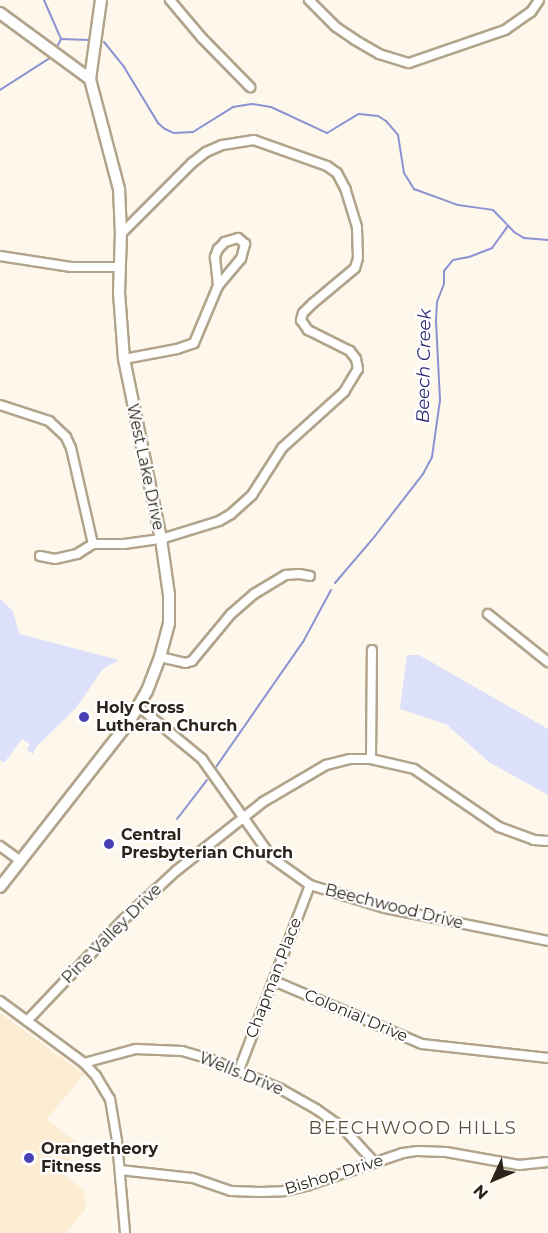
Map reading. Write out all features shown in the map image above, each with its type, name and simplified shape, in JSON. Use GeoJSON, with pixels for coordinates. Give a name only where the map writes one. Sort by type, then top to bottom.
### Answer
{"type":"FeatureCollection","features":[{"type":"Feature","properties":{"kind":"main road","name":"West Lake Drive"},"geometry":{"type":"LineString","coordinates":[[0,886],[139,707],[160,657],[167,634],[170,609],[160,539],[124,359],[119,293],[121,234],[119,189],[90,79],[101,0]]}},
{"type":"Feature","properties":{"kind":"main road"},"geometry":{"type":"LineString","coordinates":[[0,13],[90,79]]}},
{"type":"Feature","properties":{"kind":"main road"},"geometry":{"type":"LineString","coordinates":[[68,63],[86,59],[92,54]]}},
{"type":"Feature","properties":{"kind":"street"},"geometry":{"type":"LineString","coordinates":[[170,0],[202,38],[250,87]]}},
{"type":"Feature","properties":{"kind":"street"},"geometry":{"type":"LineString","coordinates":[[309,0],[336,27],[379,54],[409,63],[505,30],[531,12],[539,0]]}},
{"type":"Feature","properties":{"kind":"street"},"geometry":{"type":"LineString","coordinates":[[40,556],[55,559],[77,555],[93,544],[124,544],[160,539],[219,521],[241,507],[252,495],[282,448],[326,410],[352,382],[358,369],[356,359],[350,351],[308,330],[301,320],[307,309],[355,268],[358,258],[357,227],[346,190],[337,172],[298,154],[254,140],[222,145],[206,152],[121,234]]}},
{"type":"Feature","properties":{"kind":"street"},"geometry":{"type":"LineString","coordinates":[[124,359],[193,344],[198,338],[218,286],[241,259],[244,244],[238,238],[225,242],[218,249],[215,257],[218,286]]}},
{"type":"Feature","properties":{"kind":"street"},"geometry":{"type":"LineString","coordinates":[[0,256],[71,267],[120,267]]}},
{"type":"Feature","properties":{"kind":"street"},"geometry":{"type":"LineString","coordinates":[[0,405],[49,421],[66,437],[71,448],[93,544]]}},
{"type":"Feature","properties":{"kind":"street"},"geometry":{"type":"LineString","coordinates":[[160,657],[185,663],[192,661],[231,614],[254,594],[286,576],[299,574],[310,576]]}},
{"type":"Feature","properties":{"kind":"street"},"geometry":{"type":"LineString","coordinates":[[488,614],[548,662]]}},
{"type":"Feature","properties":{"kind":"street"},"geometry":{"type":"LineString","coordinates":[[371,759],[372,651]]}},
{"type":"Feature","properties":{"kind":"street","name":"Beechwood Drive"},"geometry":{"type":"LineString","coordinates":[[139,707],[202,759],[272,858],[309,885],[384,908],[548,940]]}},
{"type":"Feature","properties":{"kind":"street","name":"Pine Valley Drive"},"geometry":{"type":"LineString","coordinates":[[27,1021],[123,920],[176,871],[276,793],[326,765],[350,759],[371,759],[414,769],[499,827],[534,840],[548,841]]}},
{"type":"Feature","properties":{"kind":"street"},"geometry":{"type":"LineString","coordinates":[[0,846],[21,861]]}},
{"type":"Feature","properties":{"kind":"street","name":"Chapman Place"},"geometry":{"type":"LineString","coordinates":[[239,1070],[309,885]]}},
{"type":"Feature","properties":{"kind":"street","name":"Colonial Drive"},"geometry":{"type":"LineString","coordinates":[[274,981],[422,1044],[548,1058]]}},
{"type":"Feature","properties":{"kind":"street"},"geometry":{"type":"LineString","coordinates":[[0,1001],[84,1063],[96,1076],[110,1099],[120,1170],[125,1233]]}},
{"type":"Feature","properties":{"kind":"street","name":"Wells Drive"},"geometry":{"type":"LineString","coordinates":[[84,1063],[126,1050],[162,1049],[182,1051],[239,1070],[316,1109],[343,1128],[374,1162]]}},
{"type":"Feature","properties":{"kind":"street","name":"Bishop Drive"},"geometry":{"type":"LineString","coordinates":[[120,1170],[193,1178],[231,1191],[276,1192],[306,1186],[374,1162],[418,1152],[446,1152],[519,1165],[548,1162]]}},
{"type":"Feature","properties":{"kind":"shaded area"},"geometry":{"type":"Polygon","coordinates":[[[0,599],[13,611],[19,634],[119,660],[103,669],[75,709],[36,747],[33,754],[27,750],[30,744],[22,739],[4,763],[0,760],[0,599]]]}},
{"type":"Feature","properties":{"kind":"shaded area"},"geometry":{"type":"Polygon","coordinates":[[[407,655],[419,655],[548,729],[548,795],[489,762],[446,724],[400,709],[407,655]]]}},
{"type":"Feature","properties":{"kind":"shaded area"},"geometry":{"type":"Polygon","coordinates":[[[0,1013],[84,1074],[47,1119],[80,1145],[61,1172],[83,1190],[87,1207],[66,1233],[0,1233],[0,1013]]]}},
{"type":"Feature","properties":{"kind":"waterway"},"geometry":{"type":"LineString","coordinates":[[44,0],[61,39]]}},
{"type":"Feature","properties":{"kind":"waterway"},"geometry":{"type":"LineString","coordinates":[[61,39],[89,40]]}},
{"type":"Feature","properties":{"kind":"waterway"},"geometry":{"type":"LineString","coordinates":[[58,45],[61,39]]}},
{"type":"Feature","properties":{"kind":"waterway"},"geometry":{"type":"LineString","coordinates":[[104,42],[124,67],[158,123],[165,129],[174,133],[193,132],[233,107],[252,104],[271,107],[327,133],[359,114],[378,116],[386,121],[398,135],[404,173],[414,189],[458,205],[493,210],[514,232],[524,238],[548,240]]}},
{"type":"Feature","properties":{"kind":"waterway"},"geometry":{"type":"LineString","coordinates":[[0,90],[50,58]]}},
{"type":"Feature","properties":{"kind":"waterway","name":"Beech Creek"},"geometry":{"type":"LineString","coordinates":[[335,583],[423,474],[432,457],[440,400],[437,302],[444,284],[444,271],[453,260],[469,257],[492,248],[508,226]]}},
{"type":"Feature","properties":{"kind":"waterway","name":"Beech Creek"},"geometry":{"type":"LineString","coordinates":[[216,767],[303,642],[331,590]]}},
{"type":"Feature","properties":{"kind":"waterway","name":"Beech Creek"},"geometry":{"type":"LineString","coordinates":[[177,819],[207,780]]}},
{"type":"Feature","properties":{"kind":"place","name":"Holy Cross Lutheran Church"},"geometry":{"type":"Point","coordinates":[84,717]}},
{"type":"Feature","properties":{"kind":"place","name":"Central Presbyterian Church"},"geometry":{"type":"Point","coordinates":[109,844]}},
{"type":"Feature","properties":{"kind":"place","name":"Orangetheory Fitness"},"geometry":{"type":"Point","coordinates":[29,1158]}},
{"type":"Feature","properties":{"kind":"district","name":"BEECHWOOD HILLS"},"geometry":{"type":"Point","coordinates":[413,1128]}}]}
